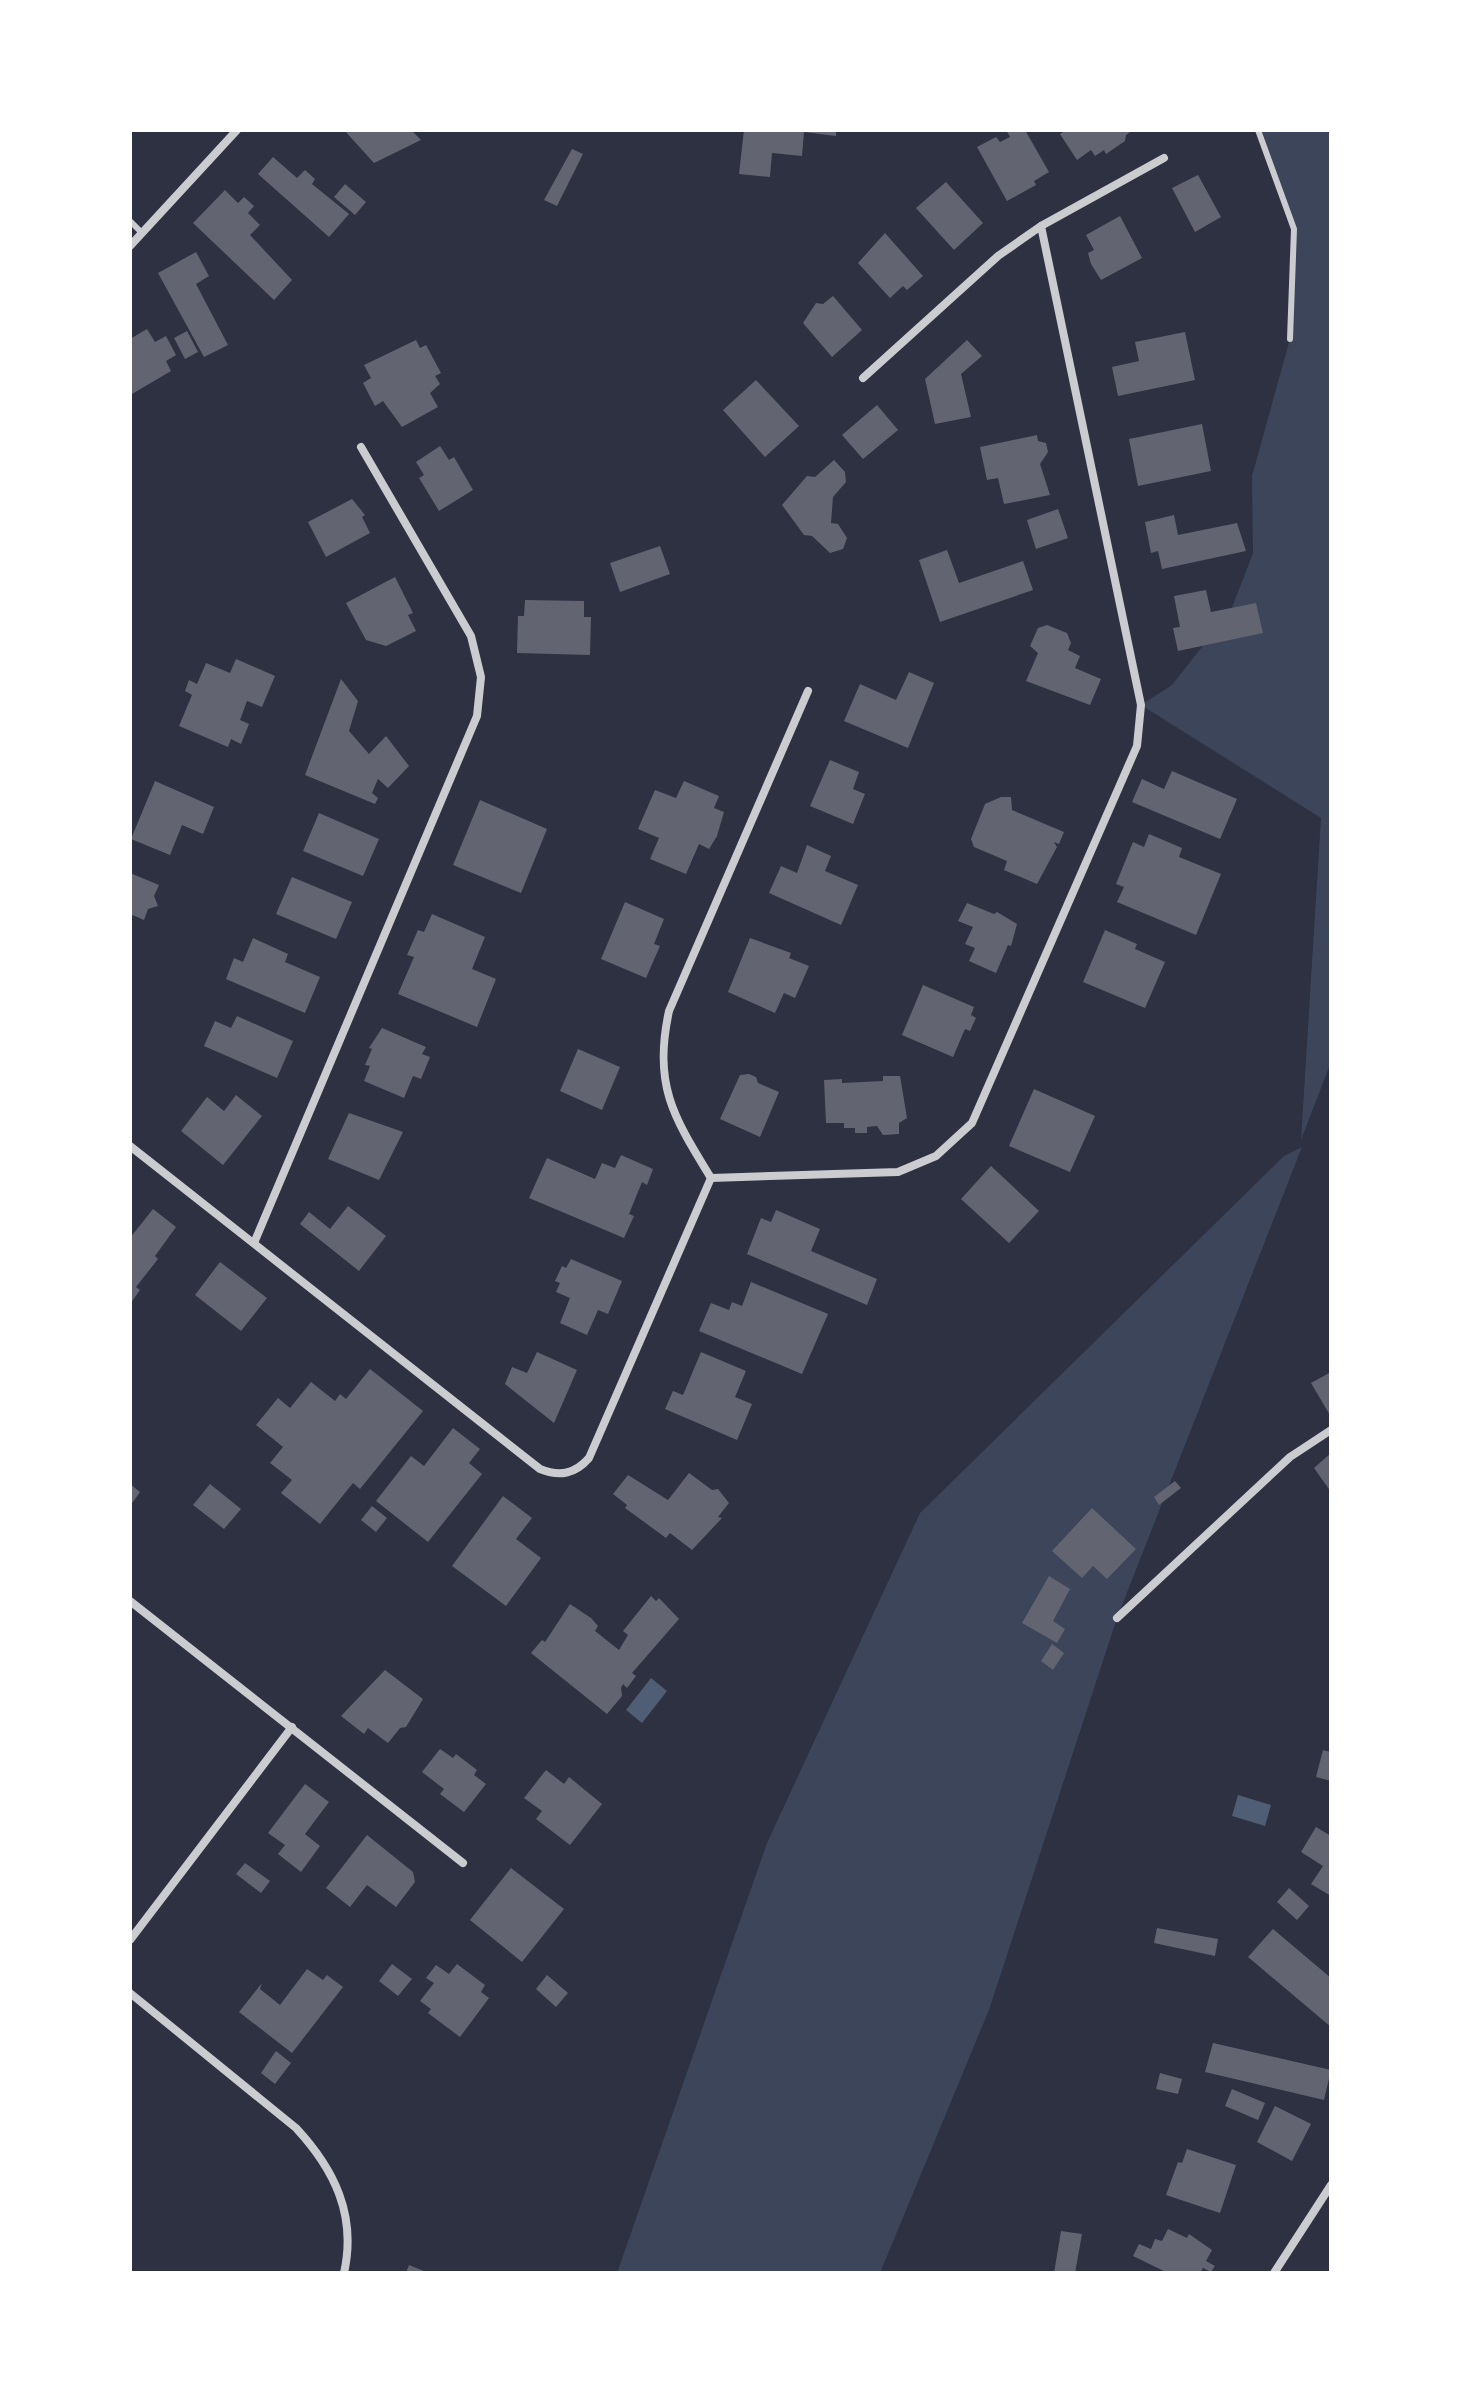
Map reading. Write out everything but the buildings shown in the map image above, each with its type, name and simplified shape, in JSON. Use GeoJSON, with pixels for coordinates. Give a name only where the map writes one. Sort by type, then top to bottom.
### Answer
{"type":"FeatureCollection","features":[{"type":"Feature","properties":{"kind":"street"},"geometry":{"type":"LineString","coordinates":[[130,246],[140,231],[237,130]]}},
{"type":"Feature","properties":{"kind":"street"},"geometry":{"type":"LineString","coordinates":[[863,378],[998,256],[1041,226],[1164,158]]}},
{"type":"Feature","properties":{"kind":"street"},"geometry":{"type":"LineString","coordinates":[[711,1178],[898,1172],[936,1156],[955,1142],[972,1123],[1137,746],[1141,705],[1041,226]]}},
{"type":"Feature","properties":{"kind":"street"},"geometry":{"type":"LineString","coordinates":[[254,1243],[477,716],[481,697],[481,677],[471,636],[361,447]]}},
{"type":"Feature","properties":{"kind":"street"},"geometry":{"type":"LineString","coordinates":[[711,1178],[680,1128],[668,1096],[661,1065],[663,1038],[669,1011],[808,691]]}},
{"type":"Feature","properties":{"kind":"street"},"geometry":{"type":"LineString","coordinates":[[130,1146],[540,1469],[552,1474],[579,1469],[589,1458],[711,1178]]}},
{"type":"Feature","properties":{"kind":"street"},"geometry":{"type":"LineString","coordinates":[[1117,1618],[1290,1457],[1331,1430]]}},
{"type":"Feature","properties":{"kind":"street"},"geometry":{"type":"LineString","coordinates":[[130,1601],[463,1863]]}},
{"type":"Feature","properties":{"kind":"street"},"geometry":{"type":"LineString","coordinates":[[130,1940],[292,1727]]}},
{"type":"Feature","properties":{"kind":"street"},"geometry":{"type":"LineString","coordinates":[[130,1993],[296,2128],[316,2150],[334,2176],[347,2220],[344,2273]]}},
{"type":"Feature","properties":{"kind":"street"},"geometry":{"type":"LineString","coordinates":[[1274,2273],[1331,2185]]}},
{"type":"Feature","properties":{"kind":"lane"},"geometry":{"type":"LineString","coordinates":[[1258,130],[1294,229],[1290,339]]}},
{"type":"Feature","properties":{"kind":"lane"},"geometry":{"type":"LineString","coordinates":[[130,221],[140,231]]}},
{"type":"Feature","properties":{"kind":"shaded area"},"geometry":{"type":"Polygon","coordinates":[[[1258,130],[1331,130],[1331,1062],[1301,1140],[1321,818],[1141,705],[1172,685],[1231,610],[1253,553],[1252,476],[1290,339],[1294,229],[1258,130]]]}},
{"type":"Feature","properties":{"kind":"shaded area"},"geometry":{"type":"Polygon","coordinates":[[[1302,1147],[1117,1618],[989,2010],[880,2273],[617,2273],[767,1843],[920,1513],[1284,1156],[1302,1147]]]}},
{"type":"Feature","properties":{"kind":"shaded area"},"geometry":{"type":"Polygon","coordinates":[[[651,1678],[667,1691],[642,1723],[626,1710],[651,1678]]]}},
{"type":"Feature","properties":{"kind":"shaded area"},"geometry":{"type":"Polygon","coordinates":[[[1238,1795],[1271,1805],[1265,1826],[1232,1816],[1238,1795]]]}}]}
